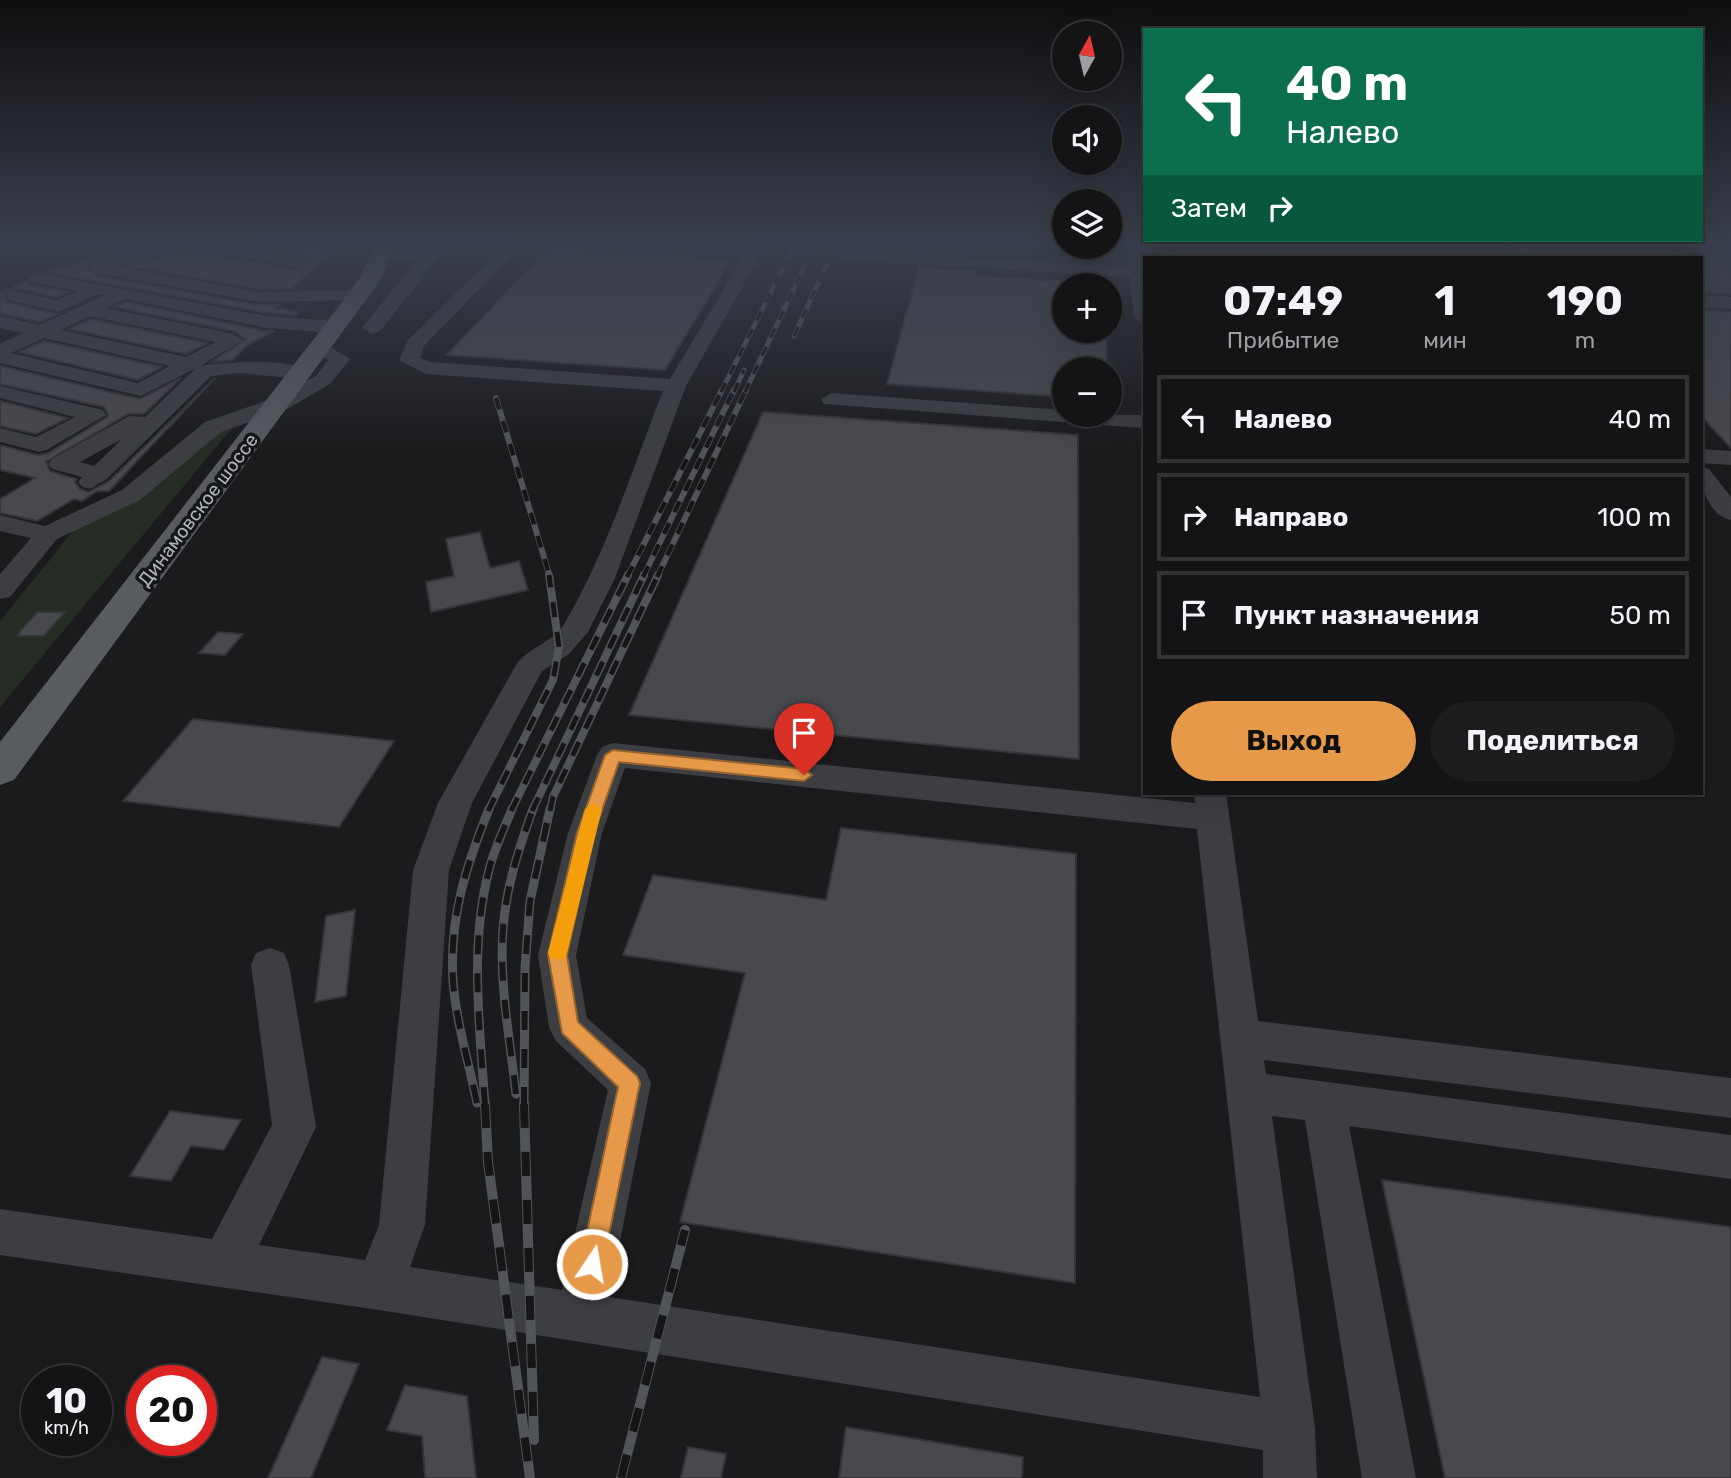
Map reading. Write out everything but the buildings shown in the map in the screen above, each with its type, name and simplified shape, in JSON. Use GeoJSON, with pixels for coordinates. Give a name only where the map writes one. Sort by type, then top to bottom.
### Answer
{"type":"FeatureCollection","features":[{"type":"Feature","properties":{"kind":"main road","name":"Динамовское шоссе"},"geometry":{"type":"LineString","coordinates":[[0,770],[279,404],[345,313]]}},
{"type":"Feature","properties":{"kind":"lane"},"geometry":{"type":"LineString","coordinates":[[0,351],[81,313]]}},
{"type":"Feature","properties":{"kind":"lane"},"geometry":{"type":"LineString","coordinates":[[102,313],[233,340]]}},
{"type":"Feature","properties":{"kind":"lane"},"geometry":{"type":"LineString","coordinates":[[222,313],[267,322],[335,327]]}},
{"type":"Feature","properties":{"kind":"lane"},"geometry":{"type":"LineString","coordinates":[[372,328],[384,313]]}},
{"type":"Feature","properties":{"kind":"lane"},"geometry":{"type":"LineString","coordinates":[[446,313],[415,344],[409,359],[426,368],[676,386]]}},
{"type":"Feature","properties":{"kind":"lane"},"geometry":{"type":"LineString","coordinates":[[379,1286],[401,1225],[431,870],[455,803],[531,665],[559,647],[574,632],[602,578],[676,386],[720,313]]}},
{"type":"Feature","properties":{"kind":"lane"},"geometry":{"type":"LineString","coordinates":[[0,322],[190,364]]}},
{"type":"Feature","properties":{"kind":"lane"},"geometry":{"type":"LineString","coordinates":[[0,435],[39,445],[267,322]]}},
{"type":"Feature","properties":{"kind":"lane"},"geometry":{"type":"LineString","coordinates":[[4,583],[48,534],[131,495],[213,427],[279,404],[323,380],[340,359],[320,347]]}},
{"type":"Feature","properties":{"kind":"lane"},"geometry":{"type":"LineString","coordinates":[[0,357],[141,390]]}},
{"type":"Feature","properties":{"kind":"lane"},"geometry":{"type":"LineString","coordinates":[[178,398],[60,464],[94,478],[210,369],[239,367],[300,373]]}},
{"type":"Feature","properties":{"kind":"lane"},"geometry":{"type":"LineString","coordinates":[[0,392],[95,415]]}},
{"type":"Feature","properties":{"kind":"lane"},"geometry":{"type":"LineString","coordinates":[[832,400],[1143,422]]}},
{"type":"Feature","properties":{"kind":"lane"},"geometry":{"type":"LineString","coordinates":[[1703,456],[1731,458]]}},
{"type":"Feature","properties":{"kind":"lane"},"geometry":{"type":"LineString","coordinates":[[1703,477],[1731,513]]}},
{"type":"Feature","properties":{"kind":"lane"},"geometry":{"type":"LineString","coordinates":[[0,523],[48,534]]}},
{"type":"Feature","properties":{"kind":"lane"},"geometry":{"type":"LineString","coordinates":[[581,1316],[630,1083],[569,1027],[557,955],[585,833],[613,755],[1212,805],[1289,1428],[1290,1478]]}},
{"type":"Feature","properties":{"kind":"lane"},"geometry":{"type":"LineString","coordinates":[[225,1263],[294,1127],[270,965]]}},
{"type":"Feature","properties":{"kind":"lane"},"geometry":{"type":"LineString","coordinates":[[1241,1038],[1731,1098]]}},
{"type":"Feature","properties":{"kind":"lane"},"geometry":{"type":"LineString","coordinates":[[1246,1092],[1731,1157]]}},
{"type":"Feature","properties":{"kind":"lane"},"geometry":{"type":"LineString","coordinates":[[1323,1103],[1390,1478]]}},
{"type":"Feature","properties":{"kind":"lane"},"geometry":{"type":"LineString","coordinates":[[0,1232],[581,1316],[1289,1428]]}},
{"type":"Feature","properties":{"kind":"shaded area"},"geometry":{"type":"Polygon","coordinates":[[[232,428],[0,707],[0,621],[73,531],[208,436],[232,428]]]}},
{"type":"Feature","properties":{"kind":"railway"},"geometry":{"type":"LineString","coordinates":[[722,390],[761,313]]}},
{"type":"Feature","properties":{"kind":"railway"},"geometry":{"type":"LineString","coordinates":[[745,392],[782,313]]}},
{"type":"Feature","properties":{"kind":"railway"},"geometry":{"type":"LineString","coordinates":[[794,336],[805,313]]}},
{"type":"Feature","properties":{"kind":"railway"},"geometry":{"type":"LineString","coordinates":[[734,392],[744,370]]}},
{"type":"Feature","properties":{"kind":"railway"},"geometry":{"type":"LineString","coordinates":[[627,576],[722,390]]}},
{"type":"Feature","properties":{"kind":"railway"},"geometry":{"type":"LineString","coordinates":[[643,577],[734,390]]}},
{"type":"Feature","properties":{"kind":"railway"},"geometry":{"type":"LineString","coordinates":[[657,577],[746,390]]}},
{"type":"Feature","properties":{"kind":"railway"},"geometry":{"type":"LineString","coordinates":[[496,398],[550,577]]}},
{"type":"Feature","properties":{"kind":"railway"},"geometry":{"type":"LineString","coordinates":[[488,811],[553,680],[559,647],[549,575]]}},
{"type":"Feature","properties":{"kind":"railway"},"geometry":{"type":"LineString","coordinates":[[532,811],[644,575]]}},
{"type":"Feature","properties":{"kind":"railway"},"geometry":{"type":"LineString","coordinates":[[550,811],[553,797],[658,575]]}},
{"type":"Feature","properties":{"kind":"railway"},"geometry":{"type":"LineString","coordinates":[[511,811],[627,576]]}},
{"type":"Feature","properties":{"kind":"railway"},"geometry":{"type":"LineString","coordinates":[[477,1103],[457,1011],[452,958],[457,914],[466,872],[489,809]]}},
{"type":"Feature","properties":{"kind":"railway"},"geometry":{"type":"LineString","coordinates":[[485,1106],[478,988],[479,928],[491,862],[512,809]]}},
{"type":"Feature","properties":{"kind":"railway"},"geometry":{"type":"LineString","coordinates":[[516,1094],[504,991],[503,929],[510,883],[533,809]]}},
{"type":"Feature","properties":{"kind":"railway"},"geometry":{"type":"LineString","coordinates":[[524,1104],[525,968],[530,901],[550,809]]}},
{"type":"Feature","properties":{"kind":"railway"},"geometry":{"type":"LineString","coordinates":[[485,1104],[488,1162],[530,1478]]}},
{"type":"Feature","properties":{"kind":"railway"},"geometry":{"type":"LineString","coordinates":[[524,1104],[534,1440]]}},
{"type":"Feature","properties":{"kind":"railway"},"geometry":{"type":"LineString","coordinates":[[621,1478],[685,1230]]}},
{"type":"Feature","properties":{"kind":"slow traffic"},"geometry":{"type":"LineString","coordinates":[[558,953],[585,833],[594,809]]}},
{"type":"Feature","properties":{"kind":"route"},"geometry":{"type":"LineString","coordinates":[[592,1264],[630,1083],[569,1027],[557,955],[585,833],[613,755],[804,775]]}}]}
